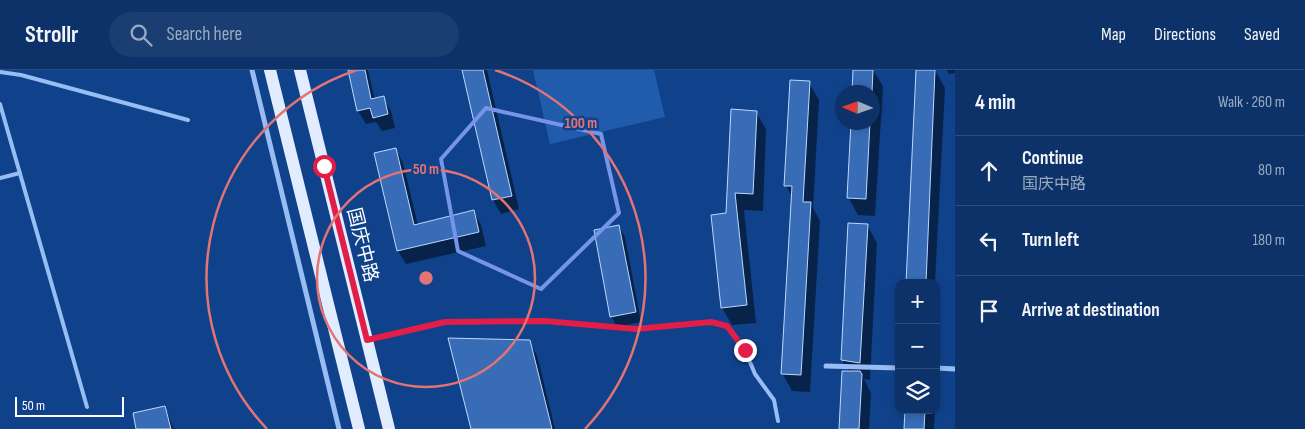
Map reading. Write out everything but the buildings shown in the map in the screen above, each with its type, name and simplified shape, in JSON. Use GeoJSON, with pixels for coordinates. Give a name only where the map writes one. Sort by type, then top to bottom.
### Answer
{"type":"FeatureCollection","features":[{"type":"Feature","properties":{"kind":"main road"},"geometry":{"type":"LineString","coordinates":[[270,70],[359,429]]}},
{"type":"Feature","properties":{"kind":"main road","name":"国庆中路"},"geometry":{"type":"LineString","coordinates":[[300,70],[389,429]]}},
{"type":"Feature","properties":{"kind":"street"},"geometry":{"type":"LineString","coordinates":[[252,70],[339,429]]}},
{"type":"Feature","properties":{"kind":"street"},"geometry":{"type":"LineString","coordinates":[[826,366],[895,368]]}},
{"type":"Feature","properties":{"kind":"street"},"geometry":{"type":"LineString","coordinates":[[940,368],[955,369]]}},
{"type":"Feature","properties":{"kind":"lane"},"geometry":{"type":"LineString","coordinates":[[0,72],[21,75],[188,120]]}},
{"type":"Feature","properties":{"kind":"lane"},"geometry":{"type":"LineString","coordinates":[[0,104],[87,407]]}},
{"type":"Feature","properties":{"kind":"lane"},"geometry":{"type":"LineString","coordinates":[[0,178],[20,173]]}},
{"type":"Feature","properties":{"kind":"lane"},"geometry":{"type":"LineString","coordinates":[[367,340],[445,322],[545,321],[636,329],[711,322],[727,326],[745,350],[755,374],[774,400],[778,422]]}},
{"type":"Feature","properties":{"kind":"highlighted area"},"geometry":{"type":"Polygon","coordinates":[[[486,108],[601,134],[619,213],[541,289],[458,251],[441,159],[486,108]]]}},
{"type":"Feature","properties":{"kind":"shaded area"},"geometry":{"type":"Polygon","coordinates":[[[533,70],[654,70],[665,117],[550,144],[533,70]]]}},
{"type":"Feature","properties":{"kind":"route"},"geometry":{"type":"LineString","coordinates":[[324,166],[367,340],[445,322],[545,321],[636,329],[711,322],[727,326],[745,350]]}}]}
